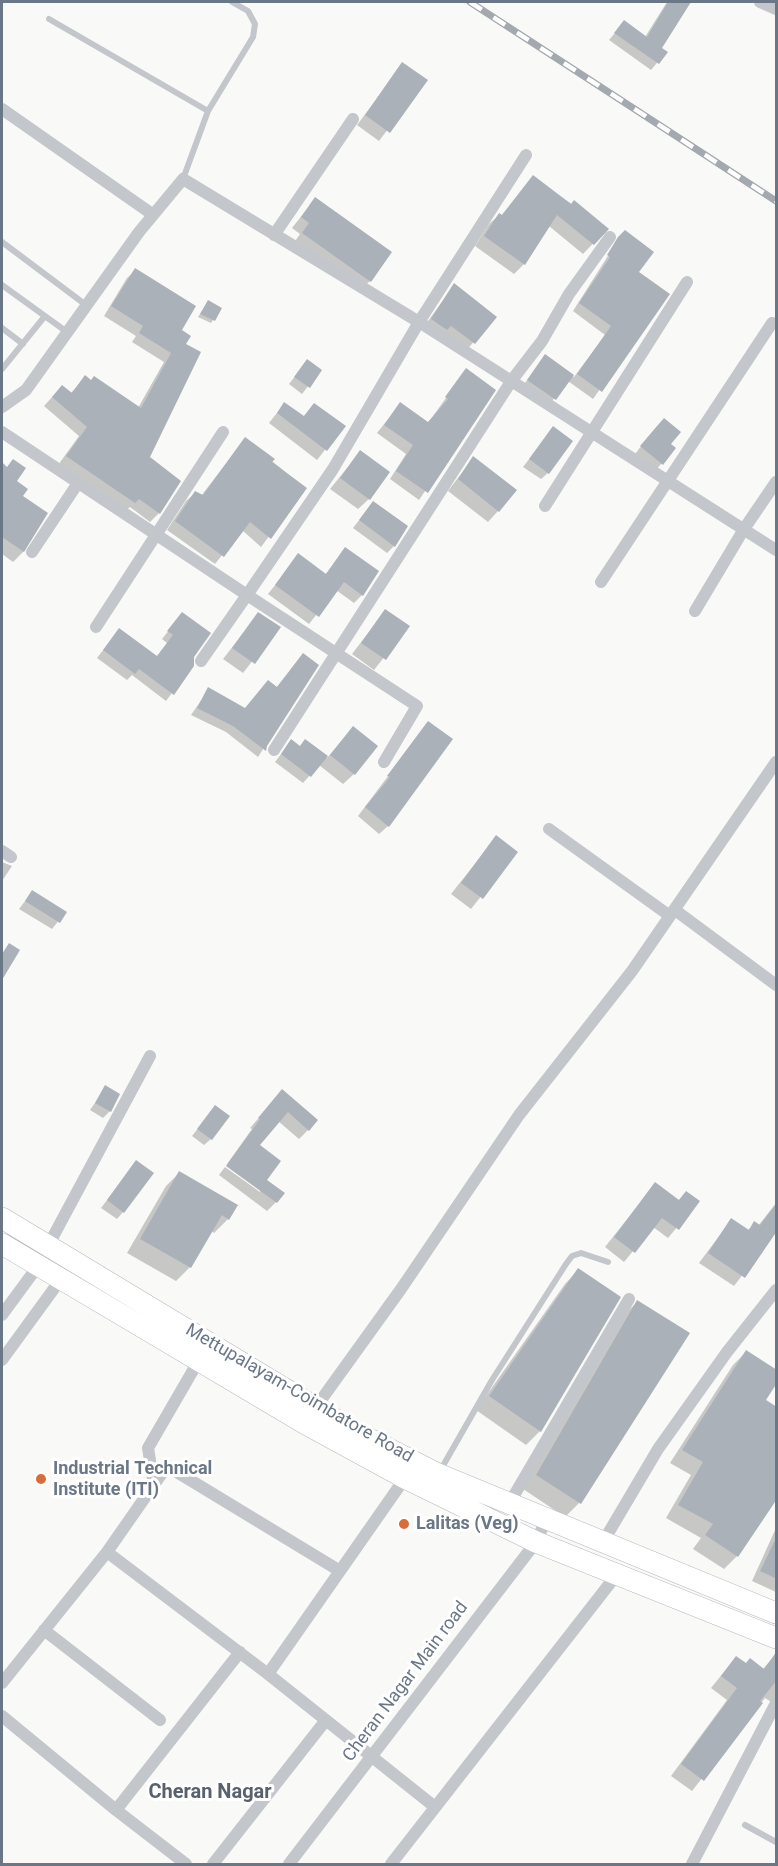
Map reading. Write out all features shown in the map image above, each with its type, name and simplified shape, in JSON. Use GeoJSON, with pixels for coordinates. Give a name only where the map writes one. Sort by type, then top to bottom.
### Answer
{"type":"FeatureCollection","features":[{"type":"Feature","properties":{"kind":"highway","name":"Mettupalayam-Coimbatore Road"},"geometry":{"type":"LineString","coordinates":[[2,1218],[358,1433],[438,1474],[777,1613]]}},
{"type":"Feature","properties":{"kind":"highway"},"geometry":{"type":"LineString","coordinates":[[2,1244],[314,1429],[405,1478],[536,1542],[777,1638]]}},
{"type":"Feature","properties":{"kind":"street"},"geometry":{"type":"LineString","coordinates":[[760,2],[777,9]]}},
{"type":"Feature","properties":{"kind":"street"},"geometry":{"type":"LineString","coordinates":[[2,109],[153,214]]}},
{"type":"Feature","properties":{"kind":"street"},"geometry":{"type":"LineString","coordinates":[[274,235],[353,119]]}},
{"type":"Feature","properties":{"kind":"street"},"geometry":{"type":"LineString","coordinates":[[201,661],[333,469],[419,322],[526,155]]}},
{"type":"Feature","properties":{"kind":"street"},"geometry":{"type":"LineString","coordinates":[[2,407],[26,390],[153,214],[183,179],[512,380],[777,550]]}},
{"type":"Feature","properties":{"kind":"street"},"geometry":{"type":"LineString","coordinates":[[274,750],[512,380],[542,341],[569,294],[610,237]]}},
{"type":"Feature","properties":{"kind":"street"},"geometry":{"type":"LineString","coordinates":[[545,506],[687,282]]}},
{"type":"Feature","properties":{"kind":"street"},"geometry":{"type":"LineString","coordinates":[[601,582],[772,323]]}},
{"type":"Feature","properties":{"kind":"street"},"geometry":{"type":"LineString","coordinates":[[2,432],[247,596],[417,706],[384,762]]}},
{"type":"Feature","properties":{"kind":"street"},"geometry":{"type":"LineString","coordinates":[[96,627],[223,432]]}},
{"type":"Feature","properties":{"kind":"street"},"geometry":{"type":"LineString","coordinates":[[695,611],[744,529],[777,482]]}},
{"type":"Feature","properties":{"kind":"street"},"geometry":{"type":"LineString","coordinates":[[32,552],[78,483]]}},
{"type":"Feature","properties":{"kind":"street"},"geometry":{"type":"LineString","coordinates":[[316,1407],[401,1289],[519,1115],[632,970],[777,762]]}},
{"type":"Feature","properties":{"kind":"street"},"geometry":{"type":"LineString","coordinates":[[549,829],[777,985]]}},
{"type":"Feature","properties":{"kind":"street"},"geometry":{"type":"LineString","coordinates":[[48,1246],[150,1056]]}},
{"type":"Feature","properties":{"kind":"street"},"geometry":{"type":"LineString","coordinates":[[2,1316],[38,1266]]}},
{"type":"Feature","properties":{"kind":"street"},"geometry":{"type":"LineString","coordinates":[[2,1360],[61,1279]]}},
{"type":"Feature","properties":{"kind":"street"},"geometry":{"type":"LineString","coordinates":[[603,1542],[658,1449],[727,1352],[777,1290]]}},
{"type":"Feature","properties":{"kind":"street"},"geometry":{"type":"LineString","coordinates":[[509,1504],[629,1299]]}},
{"type":"Feature","properties":{"kind":"street"},"geometry":{"type":"LineString","coordinates":[[154,1485],[148,1448],[199,1360]]}},
{"type":"Feature","properties":{"kind":"street"},"geometry":{"type":"LineString","coordinates":[[2,1683],[107,1552],[167,1466],[340,1571]]}},
{"type":"Feature","properties":{"kind":"street"},"geometry":{"type":"LineString","coordinates":[[268,1674],[405,1478]]}},
{"type":"Feature","properties":{"kind":"street","name":"Cheran Nagar Main road"},"geometry":{"type":"LineString","coordinates":[[289,1864],[536,1542],[546,1520]]}},
{"type":"Feature","properties":{"kind":"street"},"geometry":{"type":"LineString","coordinates":[[107,1552],[240,1652],[435,1807]]}},
{"type":"Feature","properties":{"kind":"street"},"geometry":{"type":"LineString","coordinates":[[391,1864],[618,1573]]}},
{"type":"Feature","properties":{"kind":"street"},"geometry":{"type":"LineString","coordinates":[[44,1630],[160,1720]]}},
{"type":"Feature","properties":{"kind":"street"},"geometry":{"type":"LineString","coordinates":[[116,1810],[240,1652]]}},
{"type":"Feature","properties":{"kind":"street"},"geometry":{"type":"LineString","coordinates":[[692,1864],[777,1703]]}},
{"type":"Feature","properties":{"kind":"street"},"geometry":{"type":"LineString","coordinates":[[2,1716],[186,1864]]}},
{"type":"Feature","properties":{"kind":"street"},"geometry":{"type":"LineString","coordinates":[[213,1864],[326,1720]]}},
{"type":"Feature","properties":{"kind":"lane"},"geometry":{"type":"LineString","coordinates":[[183,179],[208,111],[254,36],[255,24],[248,11],[232,2]]}},
{"type":"Feature","properties":{"kind":"lane"},"geometry":{"type":"LineString","coordinates":[[49,19],[208,111]]}},
{"type":"Feature","properties":{"kind":"lane"},"geometry":{"type":"LineString","coordinates":[[2,242],[86,306]]}},
{"type":"Feature","properties":{"kind":"lane"},"geometry":{"type":"LineString","coordinates":[[2,285],[67,332]]}},
{"type":"Feature","properties":{"kind":"lane"},"geometry":{"type":"LineString","coordinates":[[2,369],[45,316]]}},
{"type":"Feature","properties":{"kind":"lane"},"geometry":{"type":"LineString","coordinates":[[2,328],[23,344]]}},
{"type":"Feature","properties":{"kind":"lane"},"geometry":{"type":"LineString","coordinates":[[438,1474],[492,1380],[572,1256],[581,1253],[608,1262]]}},
{"type":"Feature","properties":{"kind":"lane"},"geometry":{"type":"LineString","coordinates":[[745,1825],[777,1842]]}},
{"type":"Feature","properties":{"kind":"building"},"geometry":{"type":"Polygon","coordinates":[[[668,2],[691,2],[662,48],[668,52],[659,64],[614,33],[624,20],[647,37],[668,2]]]}},
{"type":"Feature","properties":{"kind":"building"},"geometry":{"type":"Polygon","coordinates":[[[402,62],[428,80],[390,133],[365,115],[402,62]]]}},
{"type":"Feature","properties":{"kind":"building"},"geometry":{"type":"Polygon","coordinates":[[[533,175],[571,204],[574,200],[609,229],[594,245],[557,215],[525,265],[484,236],[499,213],[502,215],[533,175]]]}},
{"type":"Feature","properties":{"kind":"building"},"geometry":{"type":"Polygon","coordinates":[[[315,197],[392,252],[371,282],[302,233],[309,223],[301,217],[315,197]]]}},
{"type":"Feature","properties":{"kind":"building"},"geometry":{"type":"Polygon","coordinates":[[[625,230],[654,252],[639,272],[670,294],[602,392],[577,374],[611,326],[579,303],[610,257],[607,255],[618,237],[625,230]]]}},
{"type":"Feature","properties":{"kind":"building"},"geometry":{"type":"Polygon","coordinates":[[[135,268],[196,306],[182,330],[191,336],[186,344],[201,352],[150,457],[181,481],[160,514],[139,499],[135,503],[66,456],[87,427],[52,397],[62,385],[72,393],[85,375],[91,380],[94,376],[141,408],[171,353],[139,333],[143,326],[111,306],[135,268]]]}},
{"type":"Feature","properties":{"kind":"building"},"geometry":{"type":"Polygon","coordinates":[[[454,283],[497,317],[475,344],[451,326],[447,330],[431,319],[454,283]]]}},
{"type":"Feature","properties":{"kind":"building"},"geometry":{"type":"Polygon","coordinates":[[[208,300],[222,308],[215,321],[200,314],[208,300]]]}},
{"type":"Feature","properties":{"kind":"building"},"geometry":{"type":"Polygon","coordinates":[[[545,354],[574,375],[556,400],[527,380],[545,354]]]}},
{"type":"Feature","properties":{"kind":"building"},"geometry":{"type":"Polygon","coordinates":[[[307,359],[322,370],[310,388],[294,377],[307,359]]]}},
{"type":"Feature","properties":{"kind":"building"},"geometry":{"type":"Polygon","coordinates":[[[466,368],[496,390],[428,493],[396,471],[413,445],[384,425],[400,402],[428,422],[448,399],[445,397],[466,368]]]}},
{"type":"Feature","properties":{"kind":"building"},"geometry":{"type":"Polygon","coordinates":[[[284,402],[304,416],[314,403],[346,426],[327,451],[277,413],[284,402]]]}},
{"type":"Feature","properties":{"kind":"building"},"geometry":{"type":"Polygon","coordinates":[[[664,418],[681,432],[671,444],[676,448],[663,465],[640,446],[664,418]]]}},
{"type":"Feature","properties":{"kind":"building"},"geometry":{"type":"Polygon","coordinates":[[[553,426],[573,441],[549,474],[529,459],[553,426]]]}},
{"type":"Feature","properties":{"kind":"building"},"geometry":{"type":"Polygon","coordinates":[[[245,437],[275,459],[272,462],[307,488],[271,539],[250,522],[224,557],[175,521],[195,491],[203,495],[245,437]]]}},
{"type":"Feature","properties":{"kind":"building"},"geometry":{"type":"Polygon","coordinates":[[[360,450],[390,472],[370,500],[340,478],[360,450]]]}},
{"type":"Feature","properties":{"kind":"building"},"geometry":{"type":"Polygon","coordinates":[[[473,456],[517,490],[499,512],[458,479],[473,456]]]}},
{"type":"Feature","properties":{"kind":"building"},"geometry":{"type":"Polygon","coordinates":[[[13,459],[26,468],[17,481],[28,489],[23,496],[48,513],[24,552],[2,537],[2,462],[7,467],[13,459]]]}},
{"type":"Feature","properties":{"kind":"building"},"geometry":{"type":"Polygon","coordinates":[[[373,501],[408,526],[395,547],[359,520],[373,501]]]}},
{"type":"Feature","properties":{"kind":"building"},"geometry":{"type":"Polygon","coordinates":[[[345,547],[379,571],[363,596],[344,582],[319,617],[275,585],[298,553],[326,574],[345,547]]]}},
{"type":"Feature","properties":{"kind":"building"},"geometry":{"type":"Polygon","coordinates":[[[385,609],[410,626],[386,660],[361,643],[385,609]]]}},
{"type":"Feature","properties":{"kind":"building"},"geometry":{"type":"Polygon","coordinates":[[[182,612],[211,633],[194,657],[194,666],[174,695],[139,669],[135,674],[103,650],[119,628],[157,656],[173,635],[167,631],[182,612]]]}},
{"type":"Feature","properties":{"kind":"building"},"geometry":{"type":"Polygon","coordinates":[[[258,612],[281,627],[255,664],[232,648],[258,612]]]}},
{"type":"Feature","properties":{"kind":"building"},"geometry":{"type":"Polygon","coordinates":[[[303,653],[319,665],[266,751],[233,726],[197,708],[208,687],[245,708],[268,680],[277,687],[303,653]]]}},
{"type":"Feature","properties":{"kind":"building"},"geometry":{"type":"Polygon","coordinates":[[[428,721],[453,739],[389,827],[365,807],[390,777],[387,776],[428,721]]]}},
{"type":"Feature","properties":{"kind":"building"},"geometry":{"type":"Polygon","coordinates":[[[353,726],[378,746],[355,775],[330,755],[353,726]]]}},
{"type":"Feature","properties":{"kind":"building"},"geometry":{"type":"Polygon","coordinates":[[[291,739],[300,746],[305,739],[328,756],[311,777],[281,754],[291,739]]]}},
{"type":"Feature","properties":{"kind":"building"},"geometry":{"type":"Polygon","coordinates":[[[496,835],[518,852],[483,899],[461,883],[496,835]]]}},
{"type":"Feature","properties":{"kind":"building"},"geometry":{"type":"Polygon","coordinates":[[[32,890],[67,912],[60,923],[25,901],[32,890]]]}},
{"type":"Feature","properties":{"kind":"building"},"geometry":{"type":"Polygon","coordinates":[[[9,943],[20,950],[2,980],[2,954],[9,943]]]}},
{"type":"Feature","properties":{"kind":"building"},"geometry":{"type":"Polygon","coordinates":[[[105,1085],[120,1094],[111,1112],[95,1103],[105,1085]]]}},
{"type":"Feature","properties":{"kind":"building"},"geometry":{"type":"Polygon","coordinates":[[[282,1089],[318,1120],[309,1131],[288,1112],[260,1145],[281,1161],[267,1180],[285,1193],[277,1203],[226,1166],[260,1119],[258,1118],[282,1089]]]}},
{"type":"Feature","properties":{"kind":"building"},"geometry":{"type":"Polygon","coordinates":[[[215,1105],[230,1116],[212,1140],[197,1129],[215,1105]]]}},
{"type":"Feature","properties":{"kind":"building"},"geometry":{"type":"Polygon","coordinates":[[[136,1160],[154,1173],[124,1213],[107,1200],[136,1160]]]}},
{"type":"Feature","properties":{"kind":"building"},"geometry":{"type":"Polygon","coordinates":[[[179,1171],[238,1205],[229,1220],[222,1215],[191,1268],[140,1239],[179,1171]]]}},
{"type":"Feature","properties":{"kind":"building"},"geometry":{"type":"Polygon","coordinates":[[[655,1182],[679,1200],[686,1191],[700,1201],[679,1230],[662,1218],[635,1253],[614,1237],[655,1182]]]}},
{"type":"Feature","properties":{"kind":"building"},"geometry":{"type":"Polygon","coordinates":[[[777,1203],[777,1231],[745,1278],[708,1253],[731,1218],[749,1230],[754,1221],[760,1225],[777,1203]]]}},
{"type":"Feature","properties":{"kind":"building"},"geometry":{"type":"Polygon","coordinates":[[[578,1268],[621,1297],[541,1432],[489,1396],[578,1268]]]}},
{"type":"Feature","properties":{"kind":"building"},"geometry":{"type":"Polygon","coordinates":[[[637,1300],[690,1333],[581,1504],[536,1475],[637,1300]]]}},
{"type":"Feature","properties":{"kind":"building"},"geometry":{"type":"Polygon","coordinates":[[[746,1350],[777,1370],[777,1383],[766,1400],[777,1407],[777,1499],[738,1557],[705,1535],[713,1524],[678,1505],[703,1462],[682,1450],[746,1350]]]}},
{"type":"Feature","properties":{"kind":"building"},"geometry":{"type":"Polygon","coordinates":[[[777,1536],[777,1579],[760,1571],[777,1536]]]}},
{"type":"Feature","properties":{"kind":"building"},"geometry":{"type":"Polygon","coordinates":[[[777,1651],[777,1680],[760,1701],[763,1703],[704,1781],[681,1764],[737,1688],[721,1676],[736,1656],[746,1663],[750,1658],[764,1669],[777,1651]]]}},
{"type":"Feature","properties":{"kind":"railway"},"geometry":{"type":"LineString","coordinates":[[470,2],[776,201]]}},
{"type":"Feature","properties":{"kind":"place","name":"Industrial Technical Institute (ITI)"},"geometry":{"type":"Point","coordinates":[41,1479]}},
{"type":"Feature","properties":{"kind":"place","name":"Lalitas (Veg)"},"geometry":{"type":"Point","coordinates":[404,1524]}},
{"type":"Feature","properties":{"kind":"district","name":"Cheran Nagar"},"geometry":{"type":"Point","coordinates":[210,1793]}}]}
